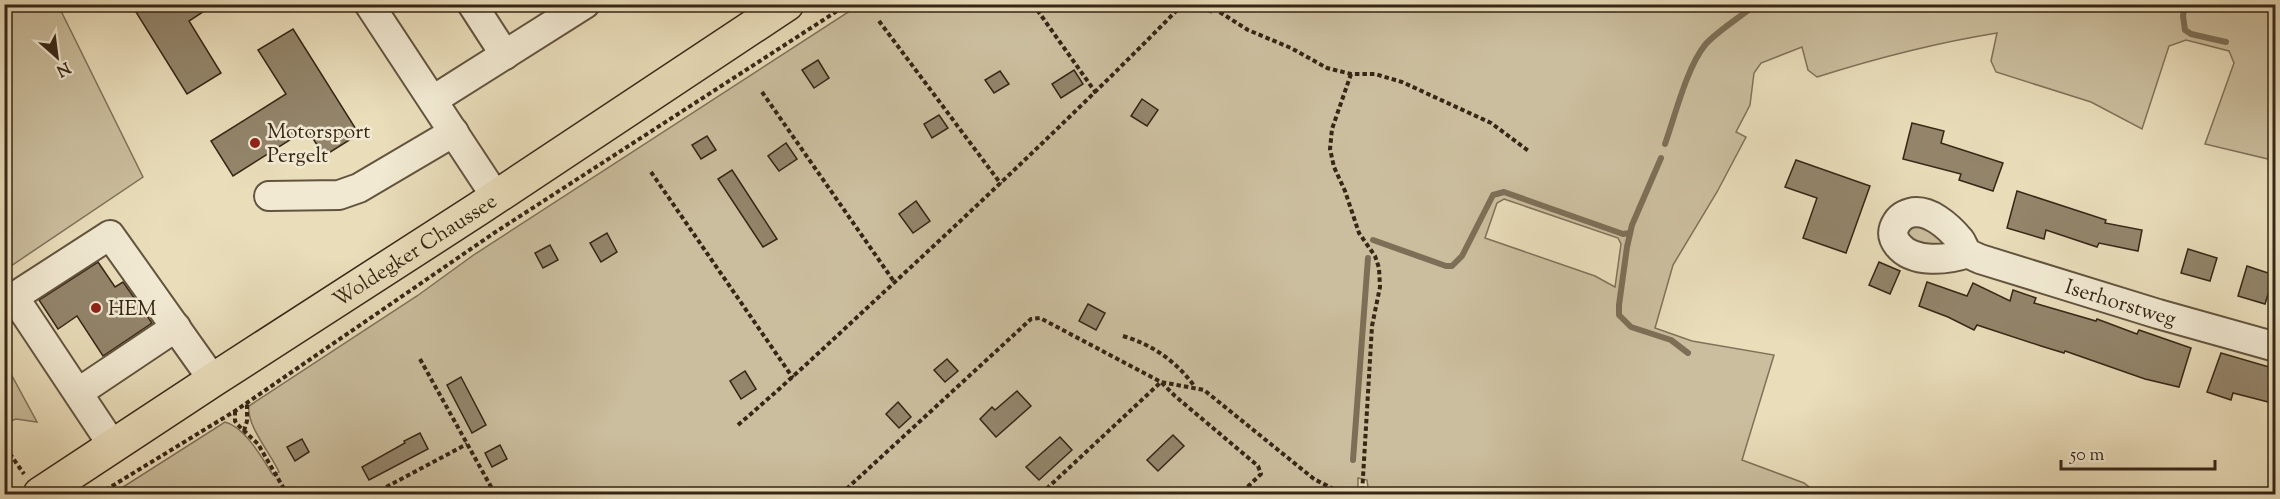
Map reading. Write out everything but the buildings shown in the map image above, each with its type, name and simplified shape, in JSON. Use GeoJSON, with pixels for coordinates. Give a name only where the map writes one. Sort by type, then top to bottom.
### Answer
{"type":"FeatureCollection","features":[{"type":"Feature","properties":{"kind":"main road","name":"Woldegker Chaussee"},"geometry":{"type":"LineString","coordinates":[[34,487],[113,446],[496,197],[787,4]]}},
{"type":"Feature","properties":{"kind":"street"},"geometry":{"type":"LineString","coordinates":[[369,4],[496,197]]}},
{"type":"Feature","properties":{"kind":"street"},"geometry":{"type":"LineString","coordinates":[[472,4],[505,55]]}},
{"type":"Feature","properties":{"kind":"street"},"geometry":{"type":"LineString","coordinates":[[433,100],[585,4]]}},
{"type":"Feature","properties":{"kind":"street"},"geometry":{"type":"LineString","coordinates":[[269,196],[339,195],[358,188],[454,132]]}},
{"type":"Feature","properties":{"kind":"street"},"geometry":{"type":"LineString","coordinates":[[113,446],[14,297],[110,235],[213,380]]}},
{"type":"Feature","properties":{"kind":"street","name":"Iserhorstweg"},"geometry":{"type":"LineString","coordinates":[[1968,253],[2158,314],[2276,346]]}},
{"type":"Feature","properties":{"kind":"street"},"geometry":{"type":"LineString","coordinates":[[79,392],[176,327]]}},
{"type":"Feature","properties":{"kind":"path"},"geometry":{"type":"LineString","coordinates":[[99,495],[235,411],[494,233],[848,4]]}},
{"type":"Feature","properties":{"kind":"path"},"geometry":{"type":"LineString","coordinates":[[1032,4],[1096,93]]}},
{"type":"Feature","properties":{"kind":"path"},"geometry":{"type":"LineString","coordinates":[[738,425],[793,378],[1001,184],[1096,93],[1183,4]]}},
{"type":"Feature","properties":{"kind":"path"},"geometry":{"type":"LineString","coordinates":[[1207,4],[1248,30],[1291,48],[1327,68],[1351,74],[1376,74],[1402,82],[1491,123],[1530,152]]}},
{"type":"Feature","properties":{"kind":"path"},"geometry":{"type":"LineString","coordinates":[[879,21],[1001,184]]}},
{"type":"Feature","properties":{"kind":"path"},"geometry":{"type":"LineString","coordinates":[[1351,74],[1332,129],[1330,149],[1334,167],[1359,233],[1376,256],[1380,288],[1372,326],[1362,495]]}},
{"type":"Feature","properties":{"kind":"path"},"geometry":{"type":"LineString","coordinates":[[762,92],[895,283]]}},
{"type":"Feature","properties":{"kind":"path"},"geometry":{"type":"LineString","coordinates":[[651,172],[793,378]]}},
{"type":"Feature","properties":{"kind":"path"},"geometry":{"type":"LineString","coordinates":[[841,495],[1031,319],[1040,318],[1161,382],[1258,465],[1261,474],[1239,495]]}},
{"type":"Feature","properties":{"kind":"path"},"geometry":{"type":"LineString","coordinates":[[1123,336],[1143,342],[1158,350],[1187,375],[1196,387]]}},
{"type":"Feature","properties":{"kind":"path"},"geometry":{"type":"LineString","coordinates":[[420,359],[495,495]]}},
{"type":"Feature","properties":{"kind":"path"},"geometry":{"type":"LineString","coordinates":[[1161,382],[1204,390],[1314,479],[1343,495]]}},
{"type":"Feature","properties":{"kind":"path"},"geometry":{"type":"LineString","coordinates":[[1041,495],[1161,382]]}},
{"type":"Feature","properties":{"kind":"path"},"geometry":{"type":"LineString","coordinates":[[244,430],[247,421],[247,403]]}},
{"type":"Feature","properties":{"kind":"path"},"geometry":{"type":"LineString","coordinates":[[235,411],[235,421]]}},
{"type":"Feature","properties":{"kind":"path"},"geometry":{"type":"LineString","coordinates":[[224,418],[235,421],[258,444],[287,495]]}},
{"type":"Feature","properties":{"kind":"path"},"geometry":{"type":"LineString","coordinates":[[373,495],[467,444]]}},
{"type":"Feature","properties":{"kind":"path"},"geometry":{"type":"LineString","coordinates":[[4,453],[8,451],[34,487]]}},
{"type":"Feature","properties":{"kind":"shaded area"},"geometry":{"type":"Polygon","coordinates":[[[5,4],[58,5],[143,177],[5,270],[5,4]]]}},
{"type":"Feature","properties":{"kind":"shaded area"},"geometry":{"type":"Polygon","coordinates":[[[1198,4],[1197,6],[1211,13],[1214,4],[2275,5],[2275,134],[2268,159],[2205,144],[2234,63],[2229,51],[2186,40],[2169,46],[2142,129],[2091,102],[1996,72],[1991,61],[1997,33],[1906,52],[1817,77],[1808,70],[1802,47],[1761,63],[1754,73],[1750,105],[1736,132],[1746,137],[1717,192],[1673,265],[1655,328],[1692,341],[1774,355],[1742,460],[1804,483],[1818,494],[1372,494],[1367,480],[1358,478],[1358,494],[112,494],[225,422],[246,436],[273,475],[279,472],[251,422],[249,406],[417,296],[475,254],[859,5],[1198,4]],[[1504,199],[1497,203],[1485,238],[1595,276],[1615,287],[1621,244],[1618,238],[1504,199]]]}},
{"type":"Feature","properties":{"kind":"shaded area"},"geometry":{"type":"Polygon","coordinates":[[[1916,219],[1957,247],[1908,243],[1905,226],[1916,219]]]}},
{"type":"Feature","properties":{"kind":"shaded area"},"geometry":{"type":"Polygon","coordinates":[[[4,363],[37,422],[16,419],[5,423],[4,363]]]}},
{"type":"Feature","properties":{"kind":"waterway"},"geometry":{"type":"LineString","coordinates":[[1665,144],[1687,79],[1699,54],[1716,35],[1756,4]]}},
{"type":"Feature","properties":{"kind":"waterway"},"geometry":{"type":"LineString","coordinates":[[2185,4],[2183,16],[2185,30],[2191,34],[2226,42]]}},
{"type":"Feature","properties":{"kind":"waterway"},"geometry":{"type":"LineString","coordinates":[[1661,158],[1632,225],[1627,247],[1619,315],[1631,327],[1671,340],[1688,353]]}},
{"type":"Feature","properties":{"kind":"waterway"},"geometry":{"type":"LineString","coordinates":[[1373,240],[1446,266],[1452,266],[1462,256],[1493,195],[1504,192],[1623,234],[1630,233]]}},
{"type":"Feature","properties":{"kind":"waterway"},"geometry":{"type":"LineString","coordinates":[[1353,460],[1368,258]]}},
{"type":"Feature","properties":{"kind":"place","name":"Motorsport Pergelt"},"geometry":{"type":"Point","coordinates":[255,143]}},
{"type":"Feature","properties":{"kind":"place","name":"HEM"},"geometry":{"type":"Point","coordinates":[96,308]}}]}
